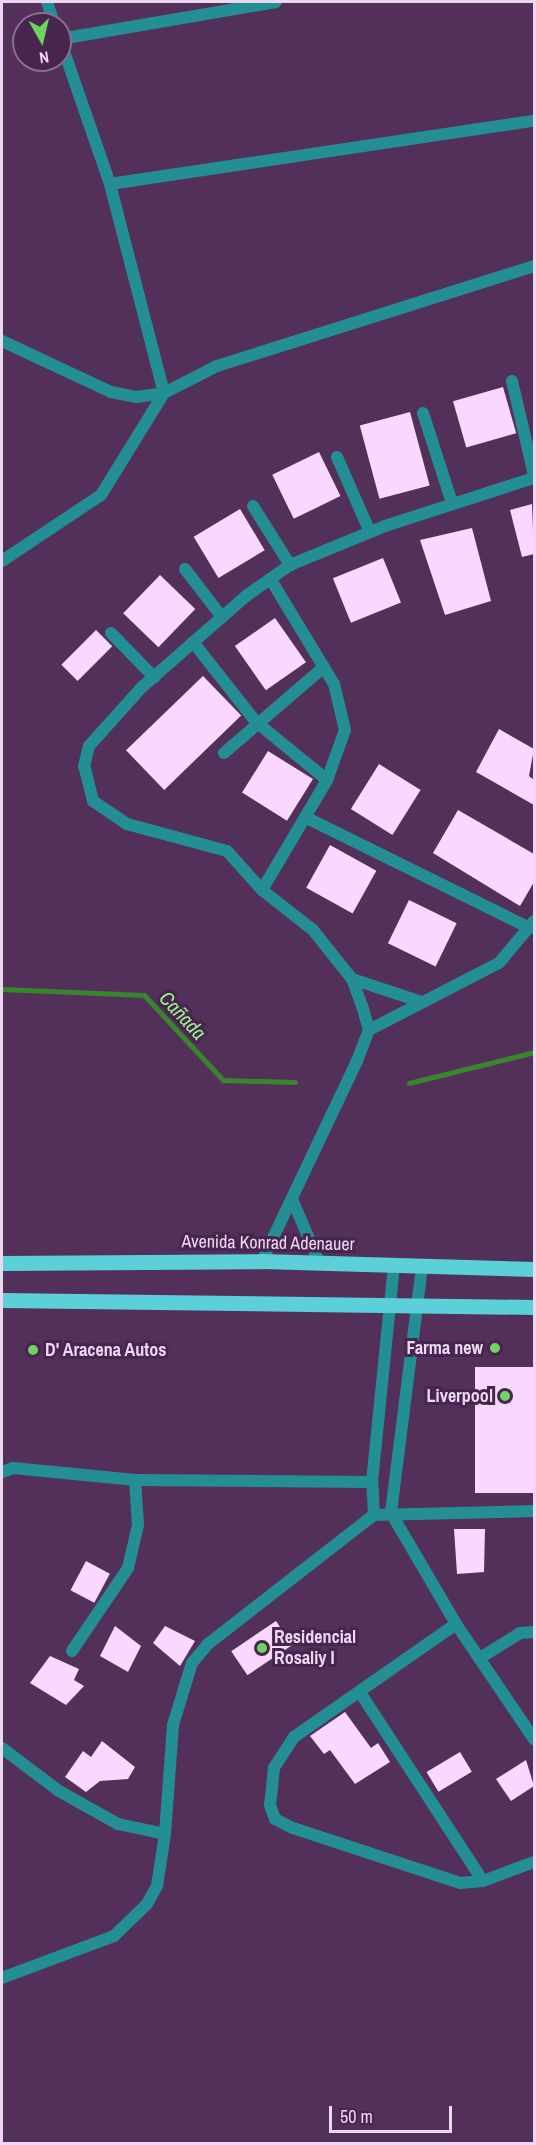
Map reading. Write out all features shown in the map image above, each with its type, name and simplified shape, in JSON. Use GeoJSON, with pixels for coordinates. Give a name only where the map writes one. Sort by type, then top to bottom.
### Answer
{"type":"FeatureCollection","features":[{"type":"Feature","properties":{"kind":"main road","name":"Avenida Konrad Adenauer"},"geometry":{"type":"LineString","coordinates":[[2,1263],[262,1261],[534,1269]]}},
{"type":"Feature","properties":{"kind":"main road"},"geometry":{"type":"LineString","coordinates":[[2,1300],[534,1307]]}},
{"type":"Feature","properties":{"kind":"street"},"geometry":{"type":"LineString","coordinates":[[72,38],[276,2]]}},
{"type":"Feature","properties":{"kind":"street"},"geometry":{"type":"LineString","coordinates":[[2,561],[101,495],[164,393],[110,184],[71,72]]}},
{"type":"Feature","properties":{"kind":"street"},"geometry":{"type":"LineString","coordinates":[[110,184],[534,121]]}},
{"type":"Feature","properties":{"kind":"street"},"geometry":{"type":"LineString","coordinates":[[2,341],[111,392],[136,397],[164,393],[217,366],[534,267]]}},
{"type":"Feature","properties":{"kind":"street"},"geometry":{"type":"LineString","coordinates":[[369,1030],[352,979],[313,930],[262,890],[227,851],[127,824],[93,801],[84,766],[89,746],[154,677],[222,616],[290,565],[370,532],[534,477],[512,381]]}},
{"type":"Feature","properties":{"kind":"street"},"geometry":{"type":"LineString","coordinates":[[423,413],[452,503]]}},
{"type":"Feature","properties":{"kind":"street"},"geometry":{"type":"LineString","coordinates":[[337,457],[370,532]]}},
{"type":"Feature","properties":{"kind":"street"},"geometry":{"type":"LineString","coordinates":[[253,506],[290,565]]}},
{"type":"Feature","properties":{"kind":"street"},"geometry":{"type":"LineString","coordinates":[[184,569],[222,616]]}},
{"type":"Feature","properties":{"kind":"street"},"geometry":{"type":"LineString","coordinates":[[262,890],[327,780],[345,730],[334,684],[272,580]]}},
{"type":"Feature","properties":{"kind":"street"},"geometry":{"type":"LineString","coordinates":[[111,633],[154,677]]}},
{"type":"Feature","properties":{"kind":"street"},"geometry":{"type":"LineString","coordinates":[[193,642],[255,722],[327,780]]}},
{"type":"Feature","properties":{"kind":"street"},"geometry":{"type":"LineString","coordinates":[[224,753],[255,722],[324,667]]}},
{"type":"Feature","properties":{"kind":"street"},"geometry":{"type":"LineString","coordinates":[[262,1261],[369,1030],[498,963],[532,924],[305,817]]}},
{"type":"Feature","properties":{"kind":"street"},"geometry":{"type":"LineString","coordinates":[[352,979],[422,1002]]}},
{"type":"Feature","properties":{"kind":"street"},"geometry":{"type":"LineString","coordinates":[[292,1199],[319,1262]]}},
{"type":"Feature","properties":{"kind":"street"},"geometry":{"type":"LineString","coordinates":[[374,1515],[372,1482],[394,1266]]}},
{"type":"Feature","properties":{"kind":"street"},"geometry":{"type":"LineString","coordinates":[[422,1266],[391,1513],[456,1624],[534,1739]]}},
{"type":"Feature","properties":{"kind":"street"},"geometry":{"type":"LineString","coordinates":[[2,1472],[13,1468],[135,1480],[372,1482]]}},
{"type":"Feature","properties":{"kind":"street"},"geometry":{"type":"LineString","coordinates":[[72,1651],[128,1568],[138,1525],[135,1480]]}},
{"type":"Feature","properties":{"kind":"street"},"geometry":{"type":"LineString","coordinates":[[2,1978],[114,1936],[147,1904],[157,1886],[165,1834],[173,1725],[192,1663],[249,1609],[374,1515],[534,1511]]}},
{"type":"Feature","properties":{"kind":"street"},"geometry":{"type":"LineString","coordinates":[[456,1624],[361,1694],[294,1737],[282,1752],[269,1790],[275,1819],[435,1876],[483,1881],[534,1862]]}},
{"type":"Feature","properties":{"kind":"street"},"geometry":{"type":"LineString","coordinates":[[480,1658],[520,1633],[534,1632]]}},
{"type":"Feature","properties":{"kind":"street"},"geometry":{"type":"LineString","coordinates":[[361,1694],[483,1881]]}},
{"type":"Feature","properties":{"kind":"street"},"geometry":{"type":"LineString","coordinates":[[2,1748],[58,1791],[118,1824],[165,1834]]}},
{"type":"Feature","properties":{"kind":"building"},"geometry":{"type":"Polygon","coordinates":[[[503,387],[516,433],[466,447],[453,401],[503,387]]]}},
{"type":"Feature","properties":{"kind":"building"},"geometry":{"type":"Polygon","coordinates":[[[410,412],[430,485],[379,499],[360,425],[410,412]]]}},
{"type":"Feature","properties":{"kind":"building"},"geometry":{"type":"Polygon","coordinates":[[[319,452],[340,496],[294,519],[272,475],[319,452]]]}},
{"type":"Feature","properties":{"kind":"building"},"geometry":{"type":"Polygon","coordinates":[[[532,504],[534,554],[522,557],[510,510],[532,504]]]}},
{"type":"Feature","properties":{"kind":"building"},"geometry":{"type":"Polygon","coordinates":[[[240,509],[265,550],[218,578],[194,537],[240,509]]]}},
{"type":"Feature","properties":{"kind":"building"},"geometry":{"type":"Polygon","coordinates":[[[472,528],[491,601],[445,615],[420,540],[472,528]]]}},
{"type":"Feature","properties":{"kind":"building"},"geometry":{"type":"Polygon","coordinates":[[[383,558],[401,603],[351,623],[333,578],[383,558]]]}},
{"type":"Feature","properties":{"kind":"building"},"geometry":{"type":"Polygon","coordinates":[[[160,575],[195,609],[158,647],[123,613],[160,575]]]}},
{"type":"Feature","properties":{"kind":"building"},"geometry":{"type":"Polygon","coordinates":[[[275,618],[306,662],[266,690],[235,646],[275,618]]]}},
{"type":"Feature","properties":{"kind":"building"},"geometry":{"type":"Polygon","coordinates":[[[96,630],[112,646],[78,681],[61,665],[96,630]]]}},
{"type":"Feature","properties":{"kind":"building"},"geometry":{"type":"Polygon","coordinates":[[[203,676],[241,716],[164,790],[126,750],[203,676]]]}},
{"type":"Feature","properties":{"kind":"building"},"geometry":{"type":"Polygon","coordinates":[[[499,729],[534,749],[529,776],[534,780],[534,805],[476,772],[499,729]]]}},
{"type":"Feature","properties":{"kind":"building"},"geometry":{"type":"Polygon","coordinates":[[[268,751],[313,779],[287,821],[242,793],[268,751]]]}},
{"type":"Feature","properties":{"kind":"building"},"geometry":{"type":"Polygon","coordinates":[[[379,764],[421,790],[392,835],[351,809],[379,764]]]}},
{"type":"Feature","properties":{"kind":"building"},"geometry":{"type":"Polygon","coordinates":[[[458,810],[534,854],[534,882],[520,906],[433,853],[458,810]]]}},
{"type":"Feature","properties":{"kind":"building"},"geometry":{"type":"Polygon","coordinates":[[[330,845],[376,871],[353,914],[306,888],[330,845]]]}},
{"type":"Feature","properties":{"kind":"building"},"geometry":{"type":"Polygon","coordinates":[[[409,900],[457,923],[436,966],[388,943],[409,900]]]}},
{"type":"Feature","properties":{"kind":"building"},"geometry":{"type":"Polygon","coordinates":[[[475,1367],[534,1367],[534,1493],[475,1493],[475,1367]]]}},
{"type":"Feature","properties":{"kind":"building"},"geometry":{"type":"Polygon","coordinates":[[[454,1529],[485,1529],[484,1572],[457,1574],[454,1529]]]}},
{"type":"Feature","properties":{"kind":"building"},"geometry":{"type":"Polygon","coordinates":[[[86,1561],[110,1574],[94,1603],[71,1590],[86,1561]]]}},
{"type":"Feature","properties":{"kind":"building","name":"Residencial Rosaliy I"},"geometry":{"type":"Polygon","coordinates":[[[276,1621],[292,1645],[247,1675],[231,1651],[276,1621]]]}},
{"type":"Feature","properties":{"kind":"building"},"geometry":{"type":"Polygon","coordinates":[[[115,1626],[141,1646],[128,1672],[100,1656],[115,1626]]]}},
{"type":"Feature","properties":{"kind":"building"},"geometry":{"type":"Polygon","coordinates":[[[165,1626],[195,1641],[180,1666],[153,1643],[165,1626]]]}},
{"type":"Feature","properties":{"kind":"building"},"geometry":{"type":"Polygon","coordinates":[[[50,1656],[79,1669],[74,1680],[84,1686],[66,1705],[30,1683],[50,1656]]]}},
{"type":"Feature","properties":{"kind":"building"},"geometry":{"type":"Polygon","coordinates":[[[345,1712],[371,1748],[378,1743],[390,1762],[355,1784],[330,1750],[324,1754],[310,1736],[345,1712]]]}},
{"type":"Feature","properties":{"kind":"building"},"geometry":{"type":"Polygon","coordinates":[[[102,1741],[135,1767],[128,1779],[100,1781],[86,1792],[65,1777],[83,1751],[91,1757],[102,1741]]]}},
{"type":"Feature","properties":{"kind":"building"},"geometry":{"type":"Polygon","coordinates":[[[460,1752],[472,1772],[438,1792],[427,1772],[460,1752]]]}},
{"type":"Feature","properties":{"kind":"building"},"geometry":{"type":"Polygon","coordinates":[[[526,1760],[534,1786],[511,1801],[496,1779],[526,1760]]]}},
{"type":"Feature","properties":{"kind":"waterway","name":"Cañada"},"geometry":{"type":"LineString","coordinates":[[2,989],[144,995],[223,1080],[295,1082]]}},
{"type":"Feature","properties":{"kind":"waterway","name":"Cañada"},"geometry":{"type":"LineString","coordinates":[[409,1083],[534,1052]]}},
{"type":"Feature","properties":{"kind":"place","name":"Farma new"},"geometry":{"type":"Point","coordinates":[495,1348]}},
{"type":"Feature","properties":{"kind":"place","name":"D' Aracena Autos"},"geometry":{"type":"Point","coordinates":[33,1350]}},
{"type":"Feature","properties":{"kind":"place","name":"Liverpool"},"geometry":{"type":"Point","coordinates":[505,1396]}},
{"type":"Feature","properties":{"kind":"place","name":"Residencial Rosaliy I"},"geometry":{"type":"Point","coordinates":[262,1648]}}]}
